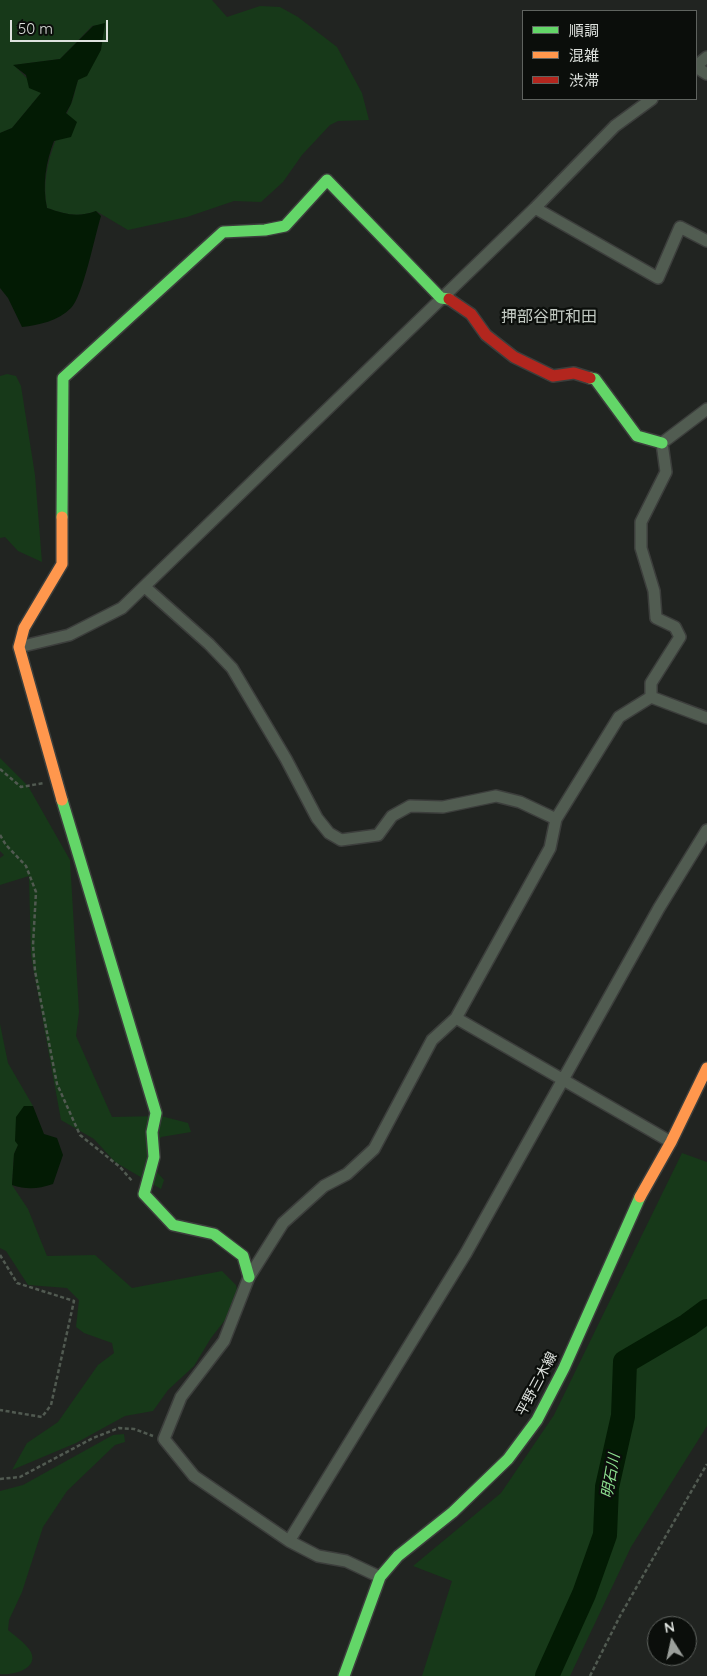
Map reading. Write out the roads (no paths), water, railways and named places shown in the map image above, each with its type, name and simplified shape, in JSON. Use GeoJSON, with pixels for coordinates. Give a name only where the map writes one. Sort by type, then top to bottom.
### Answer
{"type":"FeatureCollection","features":[{"type":"Feature","properties":{"kind":"street"},"geometry":{"type":"LineString","coordinates":[[697,66],[707,57]]}},
{"type":"Feature","properties":{"kind":"street"},"geometry":{"type":"LineString","coordinates":[[19,647],[69,635],[122,608],[535,208],[615,126],[651,100]]}},
{"type":"Feature","properties":{"kind":"street"},"geometry":{"type":"LineString","coordinates":[[249,1277],[243,1256],[214,1234],[173,1225],[144,1194],[154,1157],[152,1132],[156,1114],[83,874],[19,647],[24,628],[62,564],[63,378],[82,363],[223,232],[246,229],[270,230],[285,226],[327,180],[422,276],[441,298],[452,300],[471,314],[486,335],[514,357],[553,376],[574,373],[595,379],[637,436],[662,443]]}},
{"type":"Feature","properties":{"kind":"street"},"geometry":{"type":"LineString","coordinates":[[535,208],[658,278],[680,227],[707,241]]}},
{"type":"Feature","properties":{"kind":"street"},"geometry":{"type":"LineString","coordinates":[[662,443],[707,409]]}},
{"type":"Feature","properties":{"kind":"street"},"geometry":{"type":"LineString","coordinates":[[651,697],[651,683],[680,637],[675,627],[656,618],[654,591],[641,548],[641,522],[666,472],[662,443]]}},
{"type":"Feature","properties":{"kind":"street"},"geometry":{"type":"LineString","coordinates":[[145,587],[209,644],[232,668],[286,760],[316,818],[329,834],[341,840],[378,835],[392,816],[410,806],[443,807],[496,796],[520,802],[556,819]]}},
{"type":"Feature","properties":{"kind":"street"},"geometry":{"type":"LineString","coordinates":[[651,697],[707,718]]}},
{"type":"Feature","properties":{"kind":"street"},"geometry":{"type":"LineString","coordinates":[[380,1578],[346,1561],[318,1556],[289,1541],[194,1476],[164,1439],[181,1397],[224,1341],[249,1277],[283,1223],[324,1186],[347,1174],[374,1149],[432,1040],[456,1018],[550,848],[556,819],[619,717],[651,697]]}},
{"type":"Feature","properties":{"kind":"street"},"geometry":{"type":"LineString","coordinates":[[289,1541],[466,1253],[659,908],[707,830]]}},
{"type":"Feature","properties":{"kind":"street"},"geometry":{"type":"LineString","coordinates":[[456,1018],[562,1081],[671,1142]]}},
{"type":"Feature","properties":{"kind":"street","name":"平野三木線"},"geometry":{"type":"LineString","coordinates":[[344,1676],[380,1578],[398,1556],[453,1512],[508,1459],[537,1420],[564,1368],[634,1208],[671,1142],[707,1068]]}},
{"type":"Feature","properties":{"kind":"waterway","name":"明石川"},"geometry":{"type":"LineString","coordinates":[[547,1676],[584,1594],[605,1535],[607,1487],[623,1416],[625,1362],[688,1325],[707,1311]]}},
{"type":"Feature","properties":{"kind":"district","name":"押部谷町和田"},"geometry":{"type":"Point","coordinates":[549,317]}}]}
